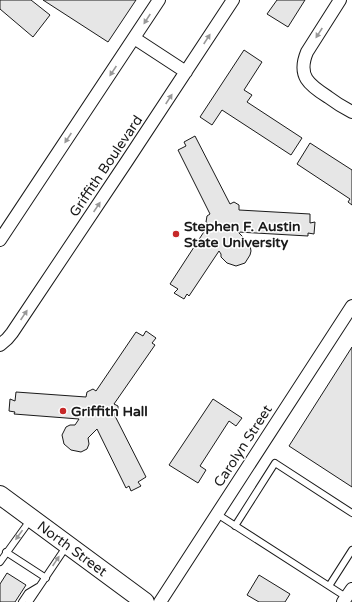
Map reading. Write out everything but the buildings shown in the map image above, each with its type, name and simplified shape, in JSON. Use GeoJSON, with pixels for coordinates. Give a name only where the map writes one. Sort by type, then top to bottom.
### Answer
{"type":"FeatureCollection","features":[{"type":"Feature","properties":{"kind":"main road","name":"North Street"},"geometry":{"type":"LineString","coordinates":[[0,495],[145,602]]}},
{"type":"Feature","properties":{"kind":"street"},"geometry":{"type":"LineString","coordinates":[[0,240],[159,0]]}},
{"type":"Feature","properties":{"kind":"street","name":"Griffith Boulevard"},"geometry":{"type":"LineString","coordinates":[[0,346],[7,339],[6,333],[119,174],[233,0]]}},
{"type":"Feature","properties":{"kind":"street"},"geometry":{"type":"LineString","coordinates":[[340,0],[307,52],[304,60],[304,72],[309,84],[352,112]]}},
{"type":"Feature","properties":{"kind":"street"},"geometry":{"type":"LineString","coordinates":[[134,38],[186,72]]}},
{"type":"Feature","properties":{"kind":"street","name":"Carolyn Street"},"geometry":{"type":"LineString","coordinates":[[160,602],[352,306]]}},
{"type":"Feature","properties":{"kind":"lane"},"geometry":{"type":"LineString","coordinates":[[235,526],[275,463],[352,513]]}},
{"type":"Feature","properties":{"kind":"lane"},"geometry":{"type":"LineString","coordinates":[[217,514],[347,596]]}},
{"type":"Feature","properties":{"kind":"lane"},"geometry":{"type":"LineString","coordinates":[[0,562],[32,518]]}},
{"type":"Feature","properties":{"kind":"lane"},"geometry":{"type":"LineString","coordinates":[[30,602],[68,544]]}},
{"type":"Feature","properties":{"kind":"lane"},"geometry":{"type":"LineString","coordinates":[[329,586],[352,550]]}},
{"type":"Feature","properties":{"kind":"lane"},"geometry":{"type":"LineString","coordinates":[[6,552],[46,578]]}},
{"type":"Feature","properties":{"kind":"lane"},"geometry":{"type":"LineString","coordinates":[[22,602],[28,593],[40,586]]}},
{"type":"Feature","properties":{"kind":"place","name":"Stephen F. Austin State University"},"geometry":{"type":"Point","coordinates":[176,234]}},
{"type":"Feature","properties":{"kind":"place","name":"Griffith Hall"},"geometry":{"type":"Point","coordinates":[63,411]}}]}
